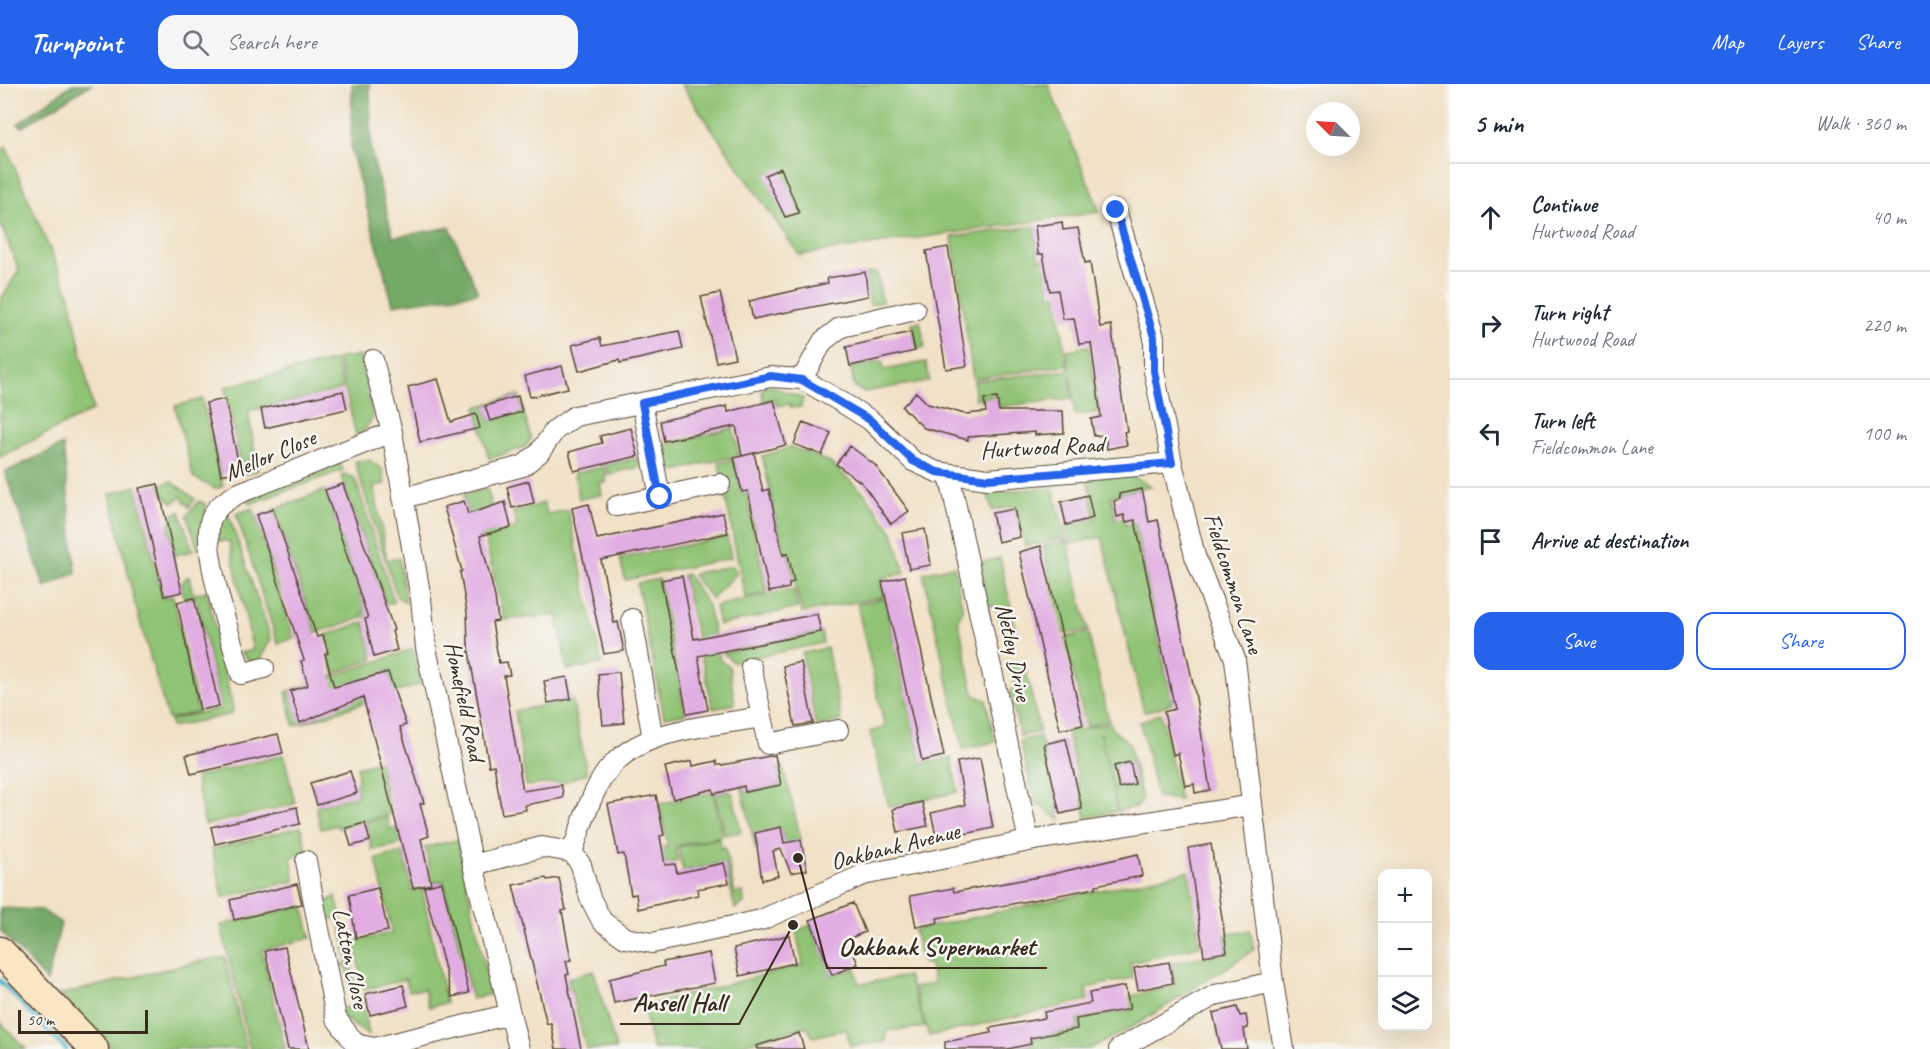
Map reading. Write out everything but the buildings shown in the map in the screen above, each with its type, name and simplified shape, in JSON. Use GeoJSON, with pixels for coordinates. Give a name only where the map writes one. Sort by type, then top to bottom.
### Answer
{"type":"FeatureCollection","features":[{"type":"Feature","properties":{"kind":"street","name":"Fieldcommon Lane"},"geometry":{"type":"LineString","coordinates":[[1116,210],[1154,337],[1154,371],[1172,463],[1195,556],[1235,659],[1273,982],[1284,1049]]}},
{"type":"Feature","properties":{"kind":"street"},"geometry":{"type":"LineString","coordinates":[[802,380],[823,341],[842,327],[915,309]]}},
{"type":"Feature","properties":{"kind":"street","name":"Homefield Road"},"geometry":{"type":"LineString","coordinates":[[373,360],[392,432],[426,648],[474,866],[519,1049]]}},
{"type":"Feature","properties":{"kind":"street","name":"Hurtwood Road"},"geometry":{"type":"LineString","coordinates":[[403,498],[523,466],[539,453],[555,430],[575,416],[771,376],[802,380],[870,420],[913,461],[937,472],[988,479],[1172,463]]}},
{"type":"Feature","properties":{"kind":"street"},"geometry":{"type":"LineString","coordinates":[[642,403],[660,497]]}},
{"type":"Feature","properties":{"kind":"street","name":"Mellor Close"},"geometry":{"type":"LineString","coordinates":[[264,668],[241,674],[209,549],[211,520],[218,506],[237,494],[392,432]]}},
{"type":"Feature","properties":{"kind":"street","name":"Netley Drive"},"geometry":{"type":"LineString","coordinates":[[949,474],[1029,841]]}},
{"type":"Feature","properties":{"kind":"street"},"geometry":{"type":"LineString","coordinates":[[617,506],[720,484]]}},
{"type":"Feature","properties":{"kind":"street"},"geometry":{"type":"LineString","coordinates":[[632,619],[653,739]]}},
{"type":"Feature","properties":{"kind":"street"},"geometry":{"type":"LineString","coordinates":[[751,667],[768,744],[838,730]]}},
{"type":"Feature","properties":{"kind":"street"},"geometry":{"type":"LineString","coordinates":[[474,866],[542,847],[572,852],[589,807],[608,771],[630,752],[653,739],[761,717]]}},
{"type":"Feature","properties":{"kind":"street","name":"Oakbank Avenue"},"geometry":{"type":"LineString","coordinates":[[572,852],[581,865],[590,898],[602,921],[625,938],[651,943],[762,920],[863,875],[1029,841],[1252,805]]}},
{"type":"Feature","properties":{"kind":"street","name":"Latton Close"},"geometry":{"type":"LineString","coordinates":[[306,861],[336,1018],[359,1046],[375,1048],[510,1014]]}},
{"type":"Feature","properties":{"kind":"street"},"geometry":{"type":"LineString","coordinates":[[0,951],[94,1049]]}},
{"type":"Feature","properties":{"kind":"street"},"geometry":{"type":"LineString","coordinates":[[1119,1049],[1215,995],[1273,982]]}},
{"type":"Feature","properties":{"kind":"green space"},"geometry":{"type":"Polygon","coordinates":[[[72,84],[92,84],[22,127],[18,124],[72,84]]]}},
{"type":"Feature","properties":{"kind":"green space"},"geometry":{"type":"Polygon","coordinates":[[[352,84],[370,84],[371,151],[393,237],[450,227],[478,293],[393,305],[351,150],[352,84]]]}},
{"type":"Feature","properties":{"kind":"green space"},"geometry":{"type":"Polygon","coordinates":[[[681,84],[1048,84],[1100,212],[799,255],[681,84]]]}},
{"type":"Feature","properties":{"kind":"green space"},"geometry":{"type":"Polygon","coordinates":[[[6,147],[70,296],[93,410],[0,457],[0,301],[19,270],[0,223],[0,153],[6,147]]]}},
{"type":"Feature","properties":{"kind":"green space"},"geometry":{"type":"Polygon","coordinates":[[[1035,226],[1038,259],[1045,258],[1050,295],[1057,294],[1067,365],[973,379],[952,237],[1035,226]]]}},
{"type":"Feature","properties":{"kind":"green space"},"geometry":{"type":"Polygon","coordinates":[[[877,272],[882,302],[870,305],[865,274],[877,272]]]}},
{"type":"Feature","properties":{"kind":"green space"},"geometry":{"type":"Polygon","coordinates":[[[920,321],[925,347],[917,349],[912,323],[920,321]]]}},
{"type":"Feature","properties":{"kind":"green space"},"geometry":{"type":"Polygon","coordinates":[[[1089,346],[1099,412],[1075,415],[1070,374],[1072,398],[998,407],[997,396],[975,399],[974,381],[1069,370],[1067,350],[1089,346]]]}},
{"type":"Feature","properties":{"kind":"green space"},"geometry":{"type":"Polygon","coordinates":[[[360,356],[373,418],[362,433],[356,435],[338,358],[360,356]]]}},
{"type":"Feature","properties":{"kind":"green space"},"geometry":{"type":"Polygon","coordinates":[[[336,360],[343,389],[248,411],[258,471],[243,475],[225,387],[336,360]]]}},
{"type":"Feature","properties":{"kind":"green space"},"geometry":{"type":"Polygon","coordinates":[[[882,361],[884,370],[926,362],[929,381],[863,392],[854,387],[851,368],[882,361]]]}},
{"type":"Feature","properties":{"kind":"green space"},"geometry":{"type":"Polygon","coordinates":[[[768,385],[803,398],[801,407],[791,408],[789,404],[777,406],[775,399],[763,402],[762,390],[768,385]]]}},
{"type":"Feature","properties":{"kind":"green space"},"geometry":{"type":"Polygon","coordinates":[[[519,395],[531,439],[525,447],[489,459],[476,407],[519,395]],[[507,399],[485,406],[490,421],[511,415],[507,399]]]}},
{"type":"Feature","properties":{"kind":"green space"},"geometry":{"type":"Polygon","coordinates":[[[202,399],[223,486],[215,489],[193,477],[175,406],[202,399]]]}},
{"type":"Feature","properties":{"kind":"green space"},"geometry":{"type":"Polygon","coordinates":[[[733,428],[739,455],[670,472],[663,445],[733,428]]]}},
{"type":"Feature","properties":{"kind":"green space"},"geometry":{"type":"Polygon","coordinates":[[[63,445],[76,573],[45,588],[5,472],[63,445]]]}},
{"type":"Feature","properties":{"kind":"green space"},"geometry":{"type":"Polygon","coordinates":[[[791,447],[829,462],[864,493],[893,532],[905,573],[880,579],[884,596],[802,613],[788,552],[784,553],[762,456],[791,447]]]}},
{"type":"Feature","properties":{"kind":"green space"},"geometry":{"type":"Polygon","coordinates":[[[638,458],[640,467],[608,474],[606,465],[638,458]]]}},
{"type":"Feature","properties":{"kind":"green space"},"geometry":{"type":"Polygon","coordinates":[[[733,459],[742,494],[747,493],[767,593],[745,598],[719,463],[733,459]]]}},
{"type":"Feature","properties":{"kind":"green space"},"geometry":{"type":"Polygon","coordinates":[[[369,460],[383,470],[385,484],[374,486],[387,560],[399,558],[406,603],[397,597],[355,463],[369,460]]]}},
{"type":"Feature","properties":{"kind":"green space"},"geometry":{"type":"Polygon","coordinates":[[[340,463],[343,470],[250,504],[248,497],[340,463]]]}},
{"type":"Feature","properties":{"kind":"green space"},"geometry":{"type":"Polygon","coordinates":[[[604,467],[607,482],[600,483],[602,495],[579,499],[574,473],[604,467]]]}},
{"type":"Feature","properties":{"kind":"green space"},"geometry":{"type":"Polygon","coordinates":[[[345,474],[355,478],[394,602],[386,604],[341,476],[345,474]]]}},
{"type":"Feature","properties":{"kind":"green space"},"geometry":{"type":"Polygon","coordinates":[[[1130,475],[1151,486],[1111,496],[1116,520],[1123,518],[1125,525],[1135,523],[1172,704],[1144,712],[1102,537],[1070,544],[1066,526],[1095,519],[1087,477],[1130,475]]]}},
{"type":"Feature","properties":{"kind":"green space"},"geometry":{"type":"Polygon","coordinates":[[[171,481],[195,499],[189,507],[181,497],[173,503],[163,494],[160,485],[171,481]]]}},
{"type":"Feature","properties":{"kind":"green space"},"geometry":{"type":"Polygon","coordinates":[[[136,486],[163,598],[173,596],[198,712],[168,719],[135,604],[110,494],[136,486]]]}},
{"type":"Feature","properties":{"kind":"green space"},"geometry":{"type":"Polygon","coordinates":[[[487,488],[499,533],[517,528],[513,512],[544,503],[547,514],[568,510],[602,664],[567,670],[557,615],[504,620],[485,538],[475,540],[463,495],[487,488]]]}},
{"type":"Feature","properties":{"kind":"green space"},"geometry":{"type":"Polygon","coordinates":[[[1053,488],[1066,539],[1025,546],[1015,506],[992,510],[987,492],[1053,488]]]}},
{"type":"Feature","properties":{"kind":"green space"},"geometry":{"type":"Polygon","coordinates":[[[325,490],[366,612],[385,606],[386,610],[297,639],[296,636],[315,629],[274,509],[325,490]]]}},
{"type":"Feature","properties":{"kind":"green space"},"geometry":{"type":"Polygon","coordinates":[[[199,501],[205,504],[207,513],[201,548],[198,549],[187,516],[199,501]]]}},
{"type":"Feature","properties":{"kind":"green space"},"geometry":{"type":"Polygon","coordinates":[[[253,508],[294,638],[278,644],[236,514],[253,508]]]}},
{"type":"Feature","properties":{"kind":"green space"},"geometry":{"type":"Polygon","coordinates":[[[227,510],[271,639],[259,661],[251,662],[241,653],[253,650],[229,541],[216,541],[217,528],[227,510]]]}},
{"type":"Feature","properties":{"kind":"green space"},"geometry":{"type":"Polygon","coordinates":[[[180,512],[193,551],[175,555],[169,527],[173,514],[180,512]]]}},
{"type":"Feature","properties":{"kind":"green space"},"geometry":{"type":"Polygon","coordinates":[[[727,537],[731,558],[625,580],[620,558],[727,537]]]}},
{"type":"Feature","properties":{"kind":"green space"},"geometry":{"type":"Polygon","coordinates":[[[1067,541],[1088,630],[1064,634],[1043,546],[1067,541]]]}},
{"type":"Feature","properties":{"kind":"green space"},"geometry":{"type":"Polygon","coordinates":[[[1000,558],[1016,629],[1003,632],[997,607],[988,605],[979,563],[1000,558]]]}},
{"type":"Feature","properties":{"kind":"green space"},"geometry":{"type":"Polygon","coordinates":[[[733,566],[737,573],[712,599],[693,576],[695,573],[733,566]]]}},
{"type":"Feature","properties":{"kind":"green space"},"geometry":{"type":"Polygon","coordinates":[[[954,566],[963,610],[958,619],[974,695],[986,700],[995,742],[963,749],[923,573],[954,566]]]}},
{"type":"Feature","properties":{"kind":"green space"},"geometry":{"type":"Polygon","coordinates":[[[687,574],[708,606],[720,660],[729,666],[735,704],[713,709],[683,575],[687,574]]]}},
{"type":"Feature","properties":{"kind":"green space"},"geometry":{"type":"Polygon","coordinates":[[[189,577],[193,594],[207,591],[233,709],[232,714],[171,727],[170,720],[221,708],[196,597],[184,599],[181,584],[189,577]]]}},
{"type":"Feature","properties":{"kind":"green space"},"geometry":{"type":"Polygon","coordinates":[[[659,579],[685,714],[664,717],[637,583],[659,579]]]}},
{"type":"Feature","properties":{"kind":"green space"},"geometry":{"type":"Polygon","coordinates":[[[794,589],[798,608],[719,625],[715,606],[794,589]]]}},
{"type":"Feature","properties":{"kind":"green space"},"geometry":{"type":"Polygon","coordinates":[[[884,598],[921,763],[951,758],[958,792],[889,807],[870,732],[885,727],[857,604],[884,598]]]}},
{"type":"Feature","properties":{"kind":"green space"},"geometry":{"type":"Polygon","coordinates":[[[364,622],[373,659],[334,673],[328,655],[332,653],[326,635],[364,622]]]}},
{"type":"Feature","properties":{"kind":"green space"},"geometry":{"type":"Polygon","coordinates":[[[821,632],[823,643],[733,662],[723,653],[821,632]]]}},
{"type":"Feature","properties":{"kind":"green space"},"geometry":{"type":"Polygon","coordinates":[[[1088,632],[1109,721],[1086,726],[1065,638],[1088,632]]]}},
{"type":"Feature","properties":{"kind":"green space"},"geometry":{"type":"Polygon","coordinates":[[[827,648],[841,721],[816,726],[802,653],[827,648]]]}},
{"type":"Feature","properties":{"kind":"green space"},"geometry":{"type":"Polygon","coordinates":[[[413,649],[421,684],[294,726],[286,692],[413,649]],[[387,672],[358,681],[393,689],[387,672]],[[308,686],[290,691],[301,723],[318,717],[308,686]]]}},
{"type":"Feature","properties":{"kind":"green space"},"geometry":{"type":"Polygon","coordinates":[[[1024,662],[1040,732],[1020,736],[1010,692],[1015,686],[1010,665],[1024,662]]]}},
{"type":"Feature","properties":{"kind":"green space"},"geometry":{"type":"Polygon","coordinates":[[[572,700],[587,773],[564,782],[526,786],[515,711],[572,700]]]}},
{"type":"Feature","properties":{"kind":"green space"},"geometry":{"type":"Polygon","coordinates":[[[1161,713],[1180,800],[1157,797],[1140,722],[1161,713]]]}},
{"type":"Feature","properties":{"kind":"green space"},"geometry":{"type":"Polygon","coordinates":[[[1111,723],[1112,729],[1129,743],[1142,799],[1138,806],[1118,811],[1100,732],[1117,811],[1086,818],[1067,731],[1111,723]],[[1130,762],[1114,766],[1119,788],[1135,784],[1130,762]]]}},
{"type":"Feature","properties":{"kind":"green space"},"geometry":{"type":"Polygon","coordinates":[[[1040,736],[1061,821],[1035,802],[1020,741],[1040,736]]]}},
{"type":"Feature","properties":{"kind":"green space"},"geometry":{"type":"Polygon","coordinates":[[[284,755],[295,804],[205,825],[195,777],[284,755]]]}},
{"type":"Feature","properties":{"kind":"green space"},"geometry":{"type":"Polygon","coordinates":[[[379,761],[390,814],[338,828],[337,825],[321,829],[316,807],[358,795],[357,767],[379,761]]]}},
{"type":"Feature","properties":{"kind":"green space"},"geometry":{"type":"Polygon","coordinates":[[[739,762],[746,792],[781,785],[777,768],[783,766],[801,840],[784,843],[781,828],[755,833],[758,849],[756,850],[736,763],[739,762]]]}},
{"type":"Feature","properties":{"kind":"green space"},"geometry":{"type":"Polygon","coordinates":[[[728,791],[733,794],[741,832],[725,835],[715,795],[728,791]]]}},
{"type":"Feature","properties":{"kind":"green space"},"geometry":{"type":"Polygon","coordinates":[[[713,792],[722,836],[675,846],[678,861],[658,865],[654,850],[668,846],[659,804],[713,792]]]}},
{"type":"Feature","properties":{"kind":"green space"},"geometry":{"type":"Polygon","coordinates":[[[387,817],[390,829],[397,828],[402,844],[372,850],[366,822],[387,817]]]}},
{"type":"Feature","properties":{"kind":"green space"},"geometry":{"type":"Polygon","coordinates":[[[301,827],[307,850],[305,853],[291,857],[295,881],[223,897],[212,849],[301,827]]]}},
{"type":"Feature","properties":{"kind":"green space"},"geometry":{"type":"Polygon","coordinates":[[[719,838],[721,848],[725,847],[735,894],[743,892],[744,903],[735,909],[725,863],[683,871],[678,847],[719,838]]]}},
{"type":"Feature","properties":{"kind":"green space"},"geometry":{"type":"Polygon","coordinates":[[[457,840],[491,994],[472,999],[443,881],[433,883],[425,847],[457,840]]]}},
{"type":"Feature","properties":{"kind":"green space"},"geometry":{"type":"Polygon","coordinates":[[[403,852],[412,891],[422,889],[446,1003],[429,1007],[424,989],[408,991],[406,979],[363,990],[355,941],[392,933],[376,859],[403,852]]]}},
{"type":"Feature","properties":{"kind":"green space"},"geometry":{"type":"Polygon","coordinates":[[[1189,871],[1200,946],[1130,963],[1133,978],[1086,988],[1088,1000],[929,1036],[914,988],[934,983],[929,963],[923,964],[914,930],[1189,871]]]}},
{"type":"Feature","properties":{"kind":"green space"},"geometry":{"type":"Polygon","coordinates":[[[336,896],[369,1036],[345,1019],[340,1009],[354,1006],[346,965],[334,967],[348,963],[339,918],[325,920],[324,904],[336,896]]]}},
{"type":"Feature","properties":{"kind":"green space"},"geometry":{"type":"Polygon","coordinates":[[[303,906],[311,938],[262,950],[285,1049],[250,1049],[221,925],[303,906]]]}},
{"type":"Feature","properties":{"kind":"green space"},"geometry":{"type":"Polygon","coordinates":[[[0,908],[42,910],[61,923],[47,982],[0,930],[0,908]]]}},
{"type":"Feature","properties":{"kind":"green space"},"geometry":{"type":"Polygon","coordinates":[[[811,925],[832,975],[855,968],[859,984],[908,976],[925,1027],[886,1031],[886,1042],[850,1046],[846,1029],[813,1037],[806,1026],[728,1049],[653,1049],[643,1006],[803,965],[796,931],[811,925]]]}},
{"type":"Feature","properties":{"kind":"green space"},"geometry":{"type":"Polygon","coordinates":[[[1250,930],[1254,950],[1136,1025],[1089,1049],[1014,1049],[1032,1045],[1031,1039],[1078,1029],[1077,1020],[1132,1010],[1130,996],[1175,986],[1171,963],[1227,952],[1225,934],[1250,930]]]}},
{"type":"Feature","properties":{"kind":"green space"},"geometry":{"type":"Polygon","coordinates":[[[225,957],[246,1049],[112,1049],[59,995],[200,961],[225,957]]]}},
{"type":"Feature","properties":{"kind":"green space"},"geometry":{"type":"Polygon","coordinates":[[[594,971],[616,1049],[586,1049],[568,978],[594,971]]]}},
{"type":"Feature","properties":{"kind":"green space"},"geometry":{"type":"Polygon","coordinates":[[[0,1022],[26,1049],[0,1049],[0,1022]]]}},
{"type":"Feature","properties":{"kind":"waterway"},"geometry":{"type":"LineString","coordinates":[[0,981],[66,1049]]}},
{"type":"Feature","properties":{"kind":"place","name":"Oakbank Supermarket"},"geometry":{"type":"Point","coordinates":[798,858]}},
{"type":"Feature","properties":{"kind":"place","name":"Ansell Hall"},"geometry":{"type":"Point","coordinates":[793,925]}},
{"type":"Feature","properties":{"kind":"route"},"geometry":{"type":"LineString","coordinates":[[660,497],[642,403],[771,376],[802,380],[843,402],[870,420],[913,461],[937,472],[988,479],[1172,463],[1154,371],[1154,337],[1116,210]]}}]}
